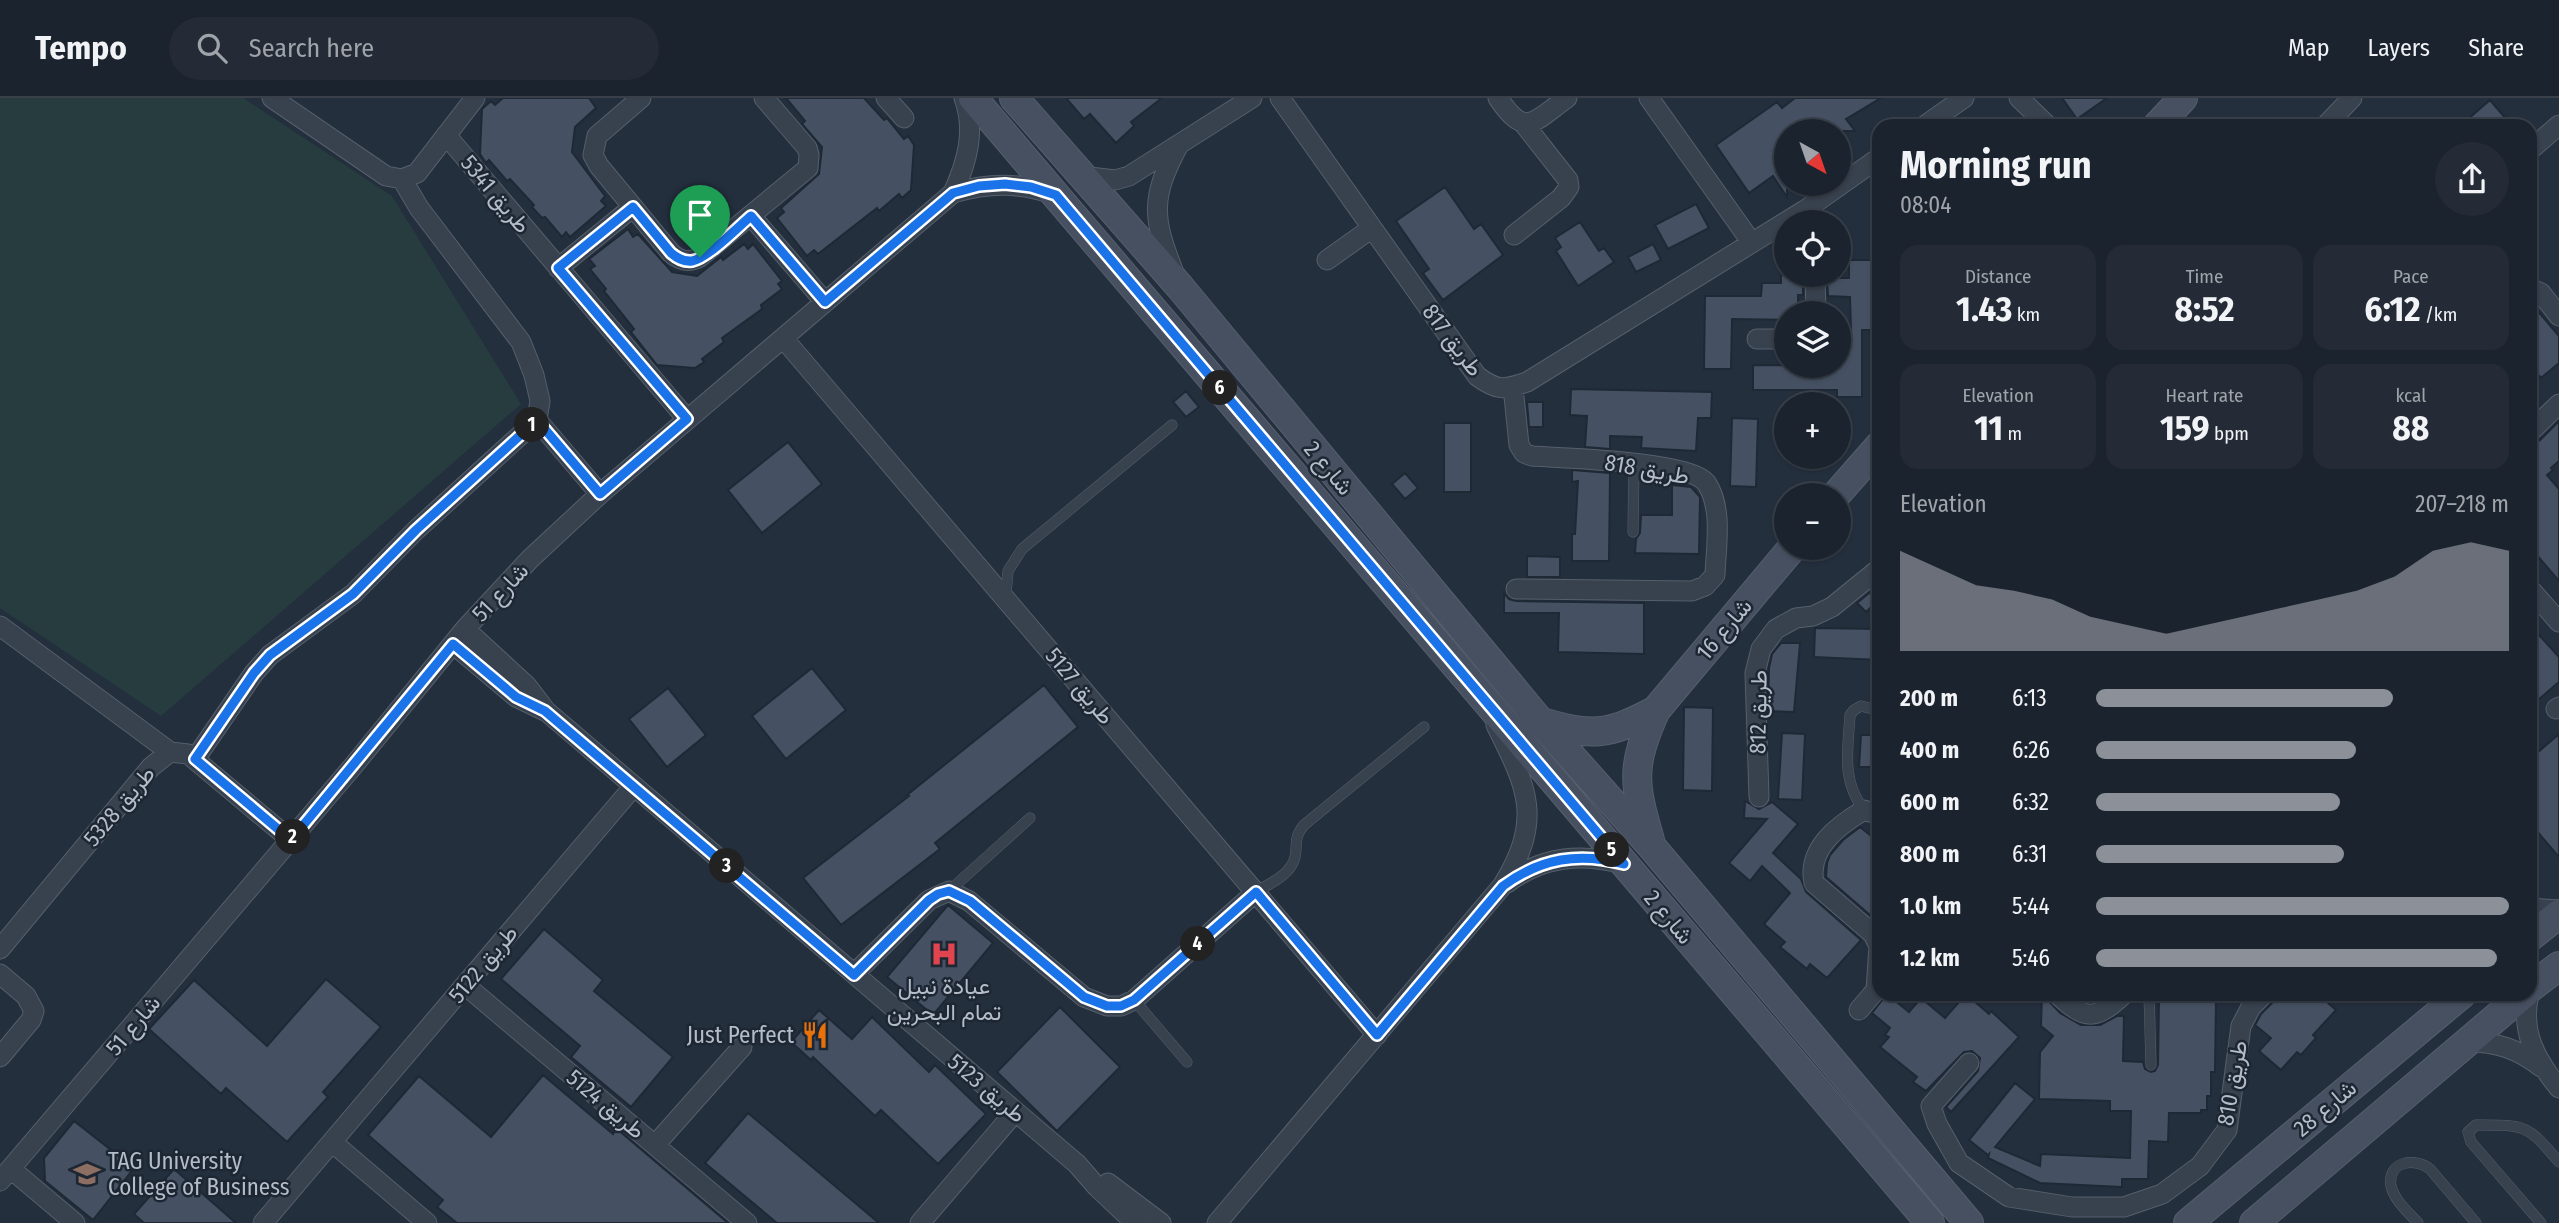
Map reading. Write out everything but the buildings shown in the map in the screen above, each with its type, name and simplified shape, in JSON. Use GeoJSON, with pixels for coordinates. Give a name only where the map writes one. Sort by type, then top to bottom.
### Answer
{"type":"FeatureCollection","features":[{"type":"Feature","properties":{"kind":"main road","name":"شارع 2"},"geometry":{"type":"LineString","coordinates":[[973,98],[1930,1223]]}},
{"type":"Feature","properties":{"kind":"main road","name":"شارع 2"},"geometry":{"type":"LineString","coordinates":[[1014,98],[1180,287],[1539,720],[1652,848],[1969,1223]]}},
{"type":"Feature","properties":{"kind":"main road"},"geometry":{"type":"LineString","coordinates":[[1849,483],[1872,462]]}},
{"type":"Feature","properties":{"kind":"main road","name":"شارع 16"},"geometry":{"type":"LineString","coordinates":[[1652,848],[1640,804],[1635,771],[1643,738],[1656,710],[1782,560]]}},
{"type":"Feature","properties":{"kind":"main road","name":"شارع 16"},"geometry":{"type":"LineString","coordinates":[[1539,720],[1569,730],[1598,733],[1625,727],[1656,710]]}},
{"type":"Feature","properties":{"kind":"main road"},"geometry":{"type":"LineString","coordinates":[[2537,931],[2559,912]]}},
{"type":"Feature","properties":{"kind":"main road"},"geometry":{"type":"LineString","coordinates":[[2537,983],[2559,966]]}},
{"type":"Feature","properties":{"kind":"main road","name":"شارع 28"},"geometry":{"type":"LineString","coordinates":[[2188,1223],[2454,1001]]}},
{"type":"Feature","properties":{"kind":"main road","name":"شارع 28"},"geometry":{"type":"LineString","coordinates":[[2254,1223],[2516,1001]]}},
{"type":"Feature","properties":{"kind":"street"},"geometry":{"type":"LineString","coordinates":[[195,759],[254,673],[270,655],[353,594],[416,530],[537,420],[540,401],[534,375],[520,342],[419,208],[402,179],[386,176],[272,98]]}},
{"type":"Feature","properties":{"kind":"street"},"geometry":{"type":"LineString","coordinates":[[446,135],[475,98]]}},
{"type":"Feature","properties":{"kind":"street"},"geometry":{"type":"LineString","coordinates":[[641,98],[597,136],[593,148],[595,161],[671,253],[677,258],[689,261],[700,257],[804,173],[809,161],[807,149],[764,98]]}},
{"type":"Feature","properties":{"kind":"street"},"geometry":{"type":"LineString","coordinates":[[886,98],[904,118]]}},
{"type":"Feature","properties":{"kind":"street","name":"شارع 51"},"geometry":{"type":"LineString","coordinates":[[953,193],[965,166],[970,137],[968,108],[964,98]]}},
{"type":"Feature","properties":{"kind":"street"},"geometry":{"type":"LineString","coordinates":[[1081,176],[1115,180],[1129,176],[1252,98]]}},
{"type":"Feature","properties":{"kind":"street","name":"طريق 817"},"geometry":{"type":"LineString","coordinates":[[1280,98],[1477,376],[1492,388],[1513,387],[1527,382],[1774,232]]}},
{"type":"Feature","properties":{"kind":"street"},"geometry":{"type":"LineString","coordinates":[[1498,98],[1515,120],[1524,124],[1568,180],[1569,187],[1561,198],[1514,235]]}},
{"type":"Feature","properties":{"kind":"street"},"geometry":{"type":"LineString","coordinates":[[1524,124],[1538,119],[1567,98]]}},
{"type":"Feature","properties":{"kind":"street"},"geometry":{"type":"LineString","coordinates":[[1650,98],[1752,243]]}},
{"type":"Feature","properties":{"kind":"street"},"geometry":{"type":"LineString","coordinates":[[1934,119],[1964,98]]}},
{"type":"Feature","properties":{"kind":"street"},"geometry":{"type":"LineString","coordinates":[[2019,98],[2041,119]]}},
{"type":"Feature","properties":{"kind":"street"},"geometry":{"type":"LineString","coordinates":[[2332,119],[2352,98]]}},
{"type":"Feature","properties":{"kind":"street"},"geometry":{"type":"LineString","coordinates":[[2537,144],[2559,125]]}},
{"type":"Feature","properties":{"kind":"street","name":"طريق 5341"},"geometry":{"type":"LineString","coordinates":[[402,179],[417,173],[446,135],[687,419]]}},
{"type":"Feature","properties":{"kind":"street"},"geometry":{"type":"LineString","coordinates":[[1178,146],[1160,186],[1157,208],[1161,239],[1180,287]]}},
{"type":"Feature","properties":{"kind":"street","name":"طريق 817"},"geometry":{"type":"LineString","coordinates":[[1814,210],[1872,163]]}},
{"type":"Feature","properties":{"kind":"street","name":"شارع 51"},"geometry":{"type":"LineString","coordinates":[[5,1175],[291,840],[459,637],[530,559],[600,494],[953,193],[979,186],[1005,184],[1031,187],[1056,195]]}},
{"type":"Feature","properties":{"kind":"street"},"geometry":{"type":"LineString","coordinates":[[558,268],[633,207]]}},
{"type":"Feature","properties":{"kind":"street"},"geometry":{"type":"LineString","coordinates":[[751,216],[825,302]]}},
{"type":"Feature","properties":{"kind":"street"},"geometry":{"type":"LineString","coordinates":[[1327,260],[1372,228]]}},
{"type":"Feature","properties":{"kind":"street"},"geometry":{"type":"LineString","coordinates":[[2537,291],[2559,316]]}},
{"type":"Feature","properties":{"kind":"street","name":"طريق 5127"},"geometry":{"type":"LineString","coordinates":[[783,338],[1377,1035]]}},
{"type":"Feature","properties":{"kind":"street"},"geometry":{"type":"LineString","coordinates":[[1757,340],[1774,339]]}},
{"type":"Feature","properties":{"kind":"street","name":"طريق 818"},"geometry":{"type":"LineString","coordinates":[[1513,387],[1519,445],[1524,453],[1532,457],[1634,463],[1689,473],[1705,481],[1714,498],[1716,515],[1715,575],[1705,586],[1692,591],[1516,589]]}},
{"type":"Feature","properties":{"kind":"street"},"geometry":{"type":"LineString","coordinates":[[2537,425],[2559,404]]}},
{"type":"Feature","properties":{"kind":"street"},"geometry":{"type":"LineString","coordinates":[[537,420],[600,494]]}},
{"type":"Feature","properties":{"kind":"street","name":"طريق 812"},"geometry":{"type":"LineString","coordinates":[[1759,797],[1755,673],[1761,649],[1776,629],[1796,618],[1813,616],[1832,607],[1872,575]]}},
{"type":"Feature","properties":{"kind":"street"},"geometry":{"type":"LineString","coordinates":[[2537,597],[2559,622]]}},
{"type":"Feature","properties":{"kind":"street"},"geometry":{"type":"LineString","coordinates":[[0,626],[170,752]]}},
{"type":"Feature","properties":{"kind":"street","name":"طريق 5123"},"geometry":{"type":"LineString","coordinates":[[459,637],[516,697],[545,711],[634,786],[1077,1164],[1104,1195],[1135,1223]]}},
{"type":"Feature","properties":{"kind":"street"},"geometry":{"type":"LineString","coordinates":[[1217,1223],[1503,886],[1524,844],[1528,819],[1526,795],[1519,771],[1483,699]]}},
{"type":"Feature","properties":{"kind":"street","name":"طريق 5328"},"geometry":{"type":"LineString","coordinates":[[0,949],[151,767],[170,752],[188,754],[195,759],[291,840]]}},
{"type":"Feature","properties":{"kind":"street","name":"طريق 5122"},"geometry":{"type":"LineString","coordinates":[[263,1223],[634,786]]}},
{"type":"Feature","properties":{"kind":"street"},"geometry":{"type":"LineString","coordinates":[[1872,812],[1842,824],[1816,852],[1812,872],[1814,883],[1872,933]]}},
{"type":"Feature","properties":{"kind":"street"},"geometry":{"type":"LineString","coordinates":[[1503,886],[1538,864],[1559,859],[1592,858],[1624,864]]}},
{"type":"Feature","properties":{"kind":"street"},"geometry":{"type":"LineString","coordinates":[[854,975],[929,900],[949,891],[970,901],[1084,997],[1107,1006],[1121,1006],[1134,1000],[1256,892]]}},
{"type":"Feature","properties":{"kind":"street"},"geometry":{"type":"LineString","coordinates":[[2537,909],[2559,912]]}},
{"type":"Feature","properties":{"kind":"street"},"geometry":{"type":"LineString","coordinates":[[0,974],[26,996],[34,1011],[30,1020],[0,1057]]}},
{"type":"Feature","properties":{"kind":"street","name":"طريق 5124"},"geometry":{"type":"LineString","coordinates":[[465,985],[747,1223]]}},
{"type":"Feature","properties":{"kind":"street"},"geometry":{"type":"LineString","coordinates":[[1859,1010],[1872,995]]}},
{"type":"Feature","properties":{"kind":"street"},"geometry":{"type":"LineString","coordinates":[[2064,1001],[2074,1010],[2090,1015],[2105,1012],[2117,1001]]}},
{"type":"Feature","properties":{"kind":"street","name":"طريق 810"},"geometry":{"type":"LineString","coordinates":[[1969,1063],[1931,1106],[1937,1124],[1959,1163],[2009,1197],[2072,1208],[2124,1207],[2162,1194],[2200,1166],[2227,1130],[2241,1026],[2257,1001]]}},
{"type":"Feature","properties":{"kind":"street"},"geometry":{"type":"LineString","coordinates":[[2529,1001],[2527,1029],[2530,1042],[2542,1067],[2559,1088]]}},
{"type":"Feature","properties":{"kind":"street"},"geometry":{"type":"LineString","coordinates":[[2468,1042],[2484,1042],[2515,1049],[2542,1067]]}},
{"type":"Feature","properties":{"kind":"street"},"geometry":{"type":"LineString","coordinates":[[655,1145],[742,1047]]}},
{"type":"Feature","properties":{"kind":"street"},"geometry":{"type":"LineString","coordinates":[[920,1223],[1015,1112]]}},
{"type":"Feature","properties":{"kind":"street"},"geometry":{"type":"LineString","coordinates":[[332,1142],[427,1223]]}},
{"type":"Feature","properties":{"kind":"street","name":"طريق 5123"},"geometry":{"type":"LineString","coordinates":[[1077,1164],[1161,1223]]}},
{"type":"Feature","properties":{"kind":"street"},"geometry":{"type":"LineString","coordinates":[[5,1175],[75,1223]]}},
{"type":"Feature","properties":{"kind":"lane"},"geometry":{"type":"LineString","coordinates":[[1008,602],[1006,582],[1016,556],[1172,425]]}},
{"type":"Feature","properties":{"kind":"lane"},"geometry":{"type":"LineString","coordinates":[[1633,532],[1634,463]]}},
{"type":"Feature","properties":{"kind":"lane"},"geometry":{"type":"LineString","coordinates":[[1872,708],[1861,706],[1850,715],[1847,774],[1850,786],[1872,812]]}},
{"type":"Feature","properties":{"kind":"lane"},"geometry":{"type":"LineString","coordinates":[[1256,892],[1288,871],[1296,855],[1295,836],[1304,825],[1424,727]]}},
{"type":"Feature","properties":{"kind":"lane"},"geometry":{"type":"LineString","coordinates":[[949,891],[1030,818]]}},
{"type":"Feature","properties":{"kind":"lane"},"geometry":{"type":"LineString","coordinates":[[1134,1000],[1187,1062]]}},
{"type":"Feature","properties":{"kind":"lane"},"geometry":{"type":"LineString","coordinates":[[2149,1001],[2151,1065]]}},
{"type":"Feature","properties":{"kind":"lane"},"geometry":{"type":"LineString","coordinates":[[2541,1223],[2471,1142],[2468,1132],[2476,1125],[2517,1125],[2540,1139],[2559,1161]]}},
{"type":"Feature","properties":{"kind":"lane"},"geometry":{"type":"LineString","coordinates":[[2418,1223],[2391,1189],[2391,1178],[2395,1169],[2402,1163],[2412,1161],[2422,1163],[2430,1169],[2476,1223]]}},
{"type":"Feature","properties":{"kind":"green space"},"geometry":{"type":"Polygon","coordinates":[[[0,98],[243,98],[392,196],[521,404],[161,716],[0,608],[0,98]]]}},
{"type":"Feature","properties":{"kind":"place","name":"عيادة نبيل تمام البحرين"},"geometry":{"type":"Point","coordinates":[944,954]}},
{"type":"Feature","properties":{"kind":"place","name":"Just Perfect"},"geometry":{"type":"Point","coordinates":[815,1035]}},
{"type":"Feature","properties":{"kind":"place","name":"TAG University College of Business"},"geometry":{"type":"Point","coordinates":[87,1174]}},
{"type":"Feature","properties":{"kind":"route"},"geometry":{"type":"LineString","coordinates":[[1005,184],[1031,187],[1056,195],[1624,864],[1581,857],[1559,859],[1538,864],[1519,874],[1503,886],[1377,1035],[1256,892],[1134,1000],[1121,1006],[1107,1006],[1084,997],[970,901],[949,891],[929,900],[854,975],[545,711],[516,697],[453,644],[291,840],[195,759],[254,673],[270,655],[353,594],[416,530],[537,420],[600,494],[687,419],[558,268],[633,207],[677,258],[689,261],[700,257],[751,216],[825,302],[953,193],[979,186],[1005,184]]}}]}
